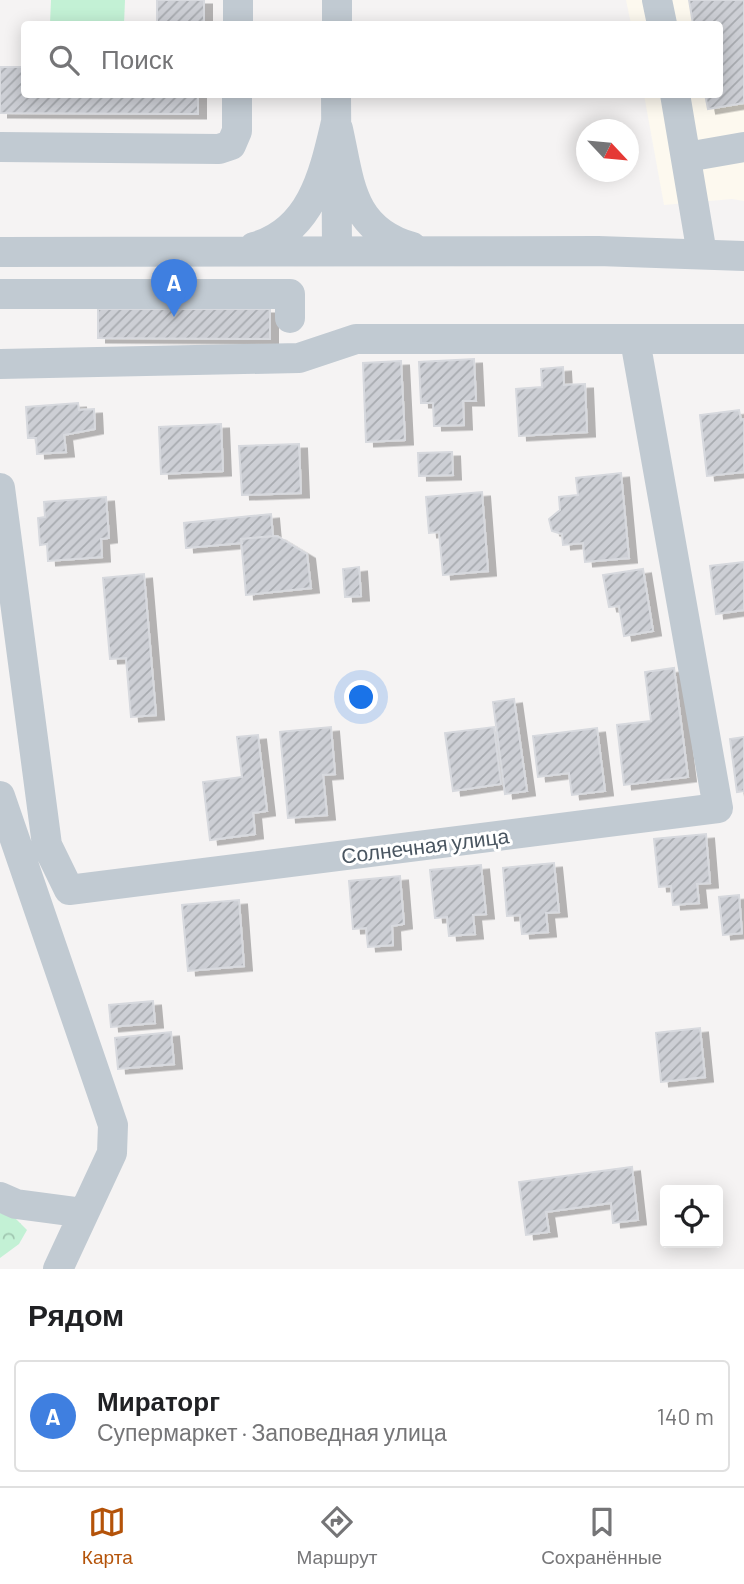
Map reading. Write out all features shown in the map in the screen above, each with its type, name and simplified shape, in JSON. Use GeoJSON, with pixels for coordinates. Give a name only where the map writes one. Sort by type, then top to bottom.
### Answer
{"type":"FeatureCollection","features":[{"type":"Feature","properties":{"kind":"street"},"geometry":{"type":"LineString","coordinates":[[238,0],[238,21]]}},
{"type":"Feature","properties":{"kind":"street"},"geometry":{"type":"LineString","coordinates":[[337,0],[337,21]]}},
{"type":"Feature","properties":{"kind":"street"},"geometry":{"type":"LineString","coordinates":[[657,0],[661,21]]}},
{"type":"Feature","properties":{"kind":"street"},"geometry":{"type":"LineString","coordinates":[[0,148],[219,149],[231,145],[237,131],[237,98]]}},
{"type":"Feature","properties":{"kind":"street"},"geometry":{"type":"LineString","coordinates":[[676,98],[702,254]]}},
{"type":"Feature","properties":{"kind":"street"},"geometry":{"type":"LineString","coordinates":[[336,108],[337,250]]}},
{"type":"Feature","properties":{"kind":"street"},"geometry":{"type":"LineString","coordinates":[[336,108],[361,214],[386,236],[425,251]]}},
{"type":"Feature","properties":{"kind":"street"},"geometry":{"type":"LineString","coordinates":[[240,251],[271,241],[299,220],[309,206],[327,161],[336,108]]}},
{"type":"Feature","properties":{"kind":"street"},"geometry":{"type":"LineString","coordinates":[[687,157],[744,147]]}},
{"type":"Feature","properties":{"kind":"street"},"geometry":{"type":"LineString","coordinates":[[0,252],[337,250],[744,256]]}},
{"type":"Feature","properties":{"kind":"street"},"geometry":{"type":"LineString","coordinates":[[0,294],[290,294],[290,318]]}},
{"type":"Feature","properties":{"kind":"street"},"geometry":{"type":"LineString","coordinates":[[0,364],[299,358],[356,339],[744,339]]}},
{"type":"Feature","properties":{"kind":"street","name":"Солнечная улица"},"geometry":{"type":"LineString","coordinates":[[0,488],[47,845],[69,890],[718,808],[635,340]]}},
{"type":"Feature","properties":{"kind":"street"},"geometry":{"type":"LineString","coordinates":[[0,796],[113,1125],[113,1153],[58,1269]]}},
{"type":"Feature","properties":{"kind":"street"},"geometry":{"type":"LineString","coordinates":[[0,1196],[16,1205],[85,1213]]}},
{"type":"Feature","properties":{"kind":"shaded area"},"geometry":{"type":"Polygon","coordinates":[[[626,0],[744,0],[744,201],[732,199],[664,205],[645,98],[723,98],[723,21],[630,21],[626,0]]]}},
{"type":"Feature","properties":{"kind":"green space"},"geometry":{"type":"Polygon","coordinates":[[[51,0],[125,0],[124,21],[50,21],[51,0]]]}},
{"type":"Feature","properties":{"kind":"green space"},"geometry":{"type":"Polygon","coordinates":[[[0,1213],[15,1218],[27,1230],[19,1244],[0,1258],[0,1213]]]}},
{"type":"Feature","properties":{"kind":"building"},"geometry":{"type":"Polygon","coordinates":[[[157,0],[204,0],[204,21],[157,21],[157,0]]]}},
{"type":"Feature","properties":{"kind":"building"},"geometry":{"type":"Polygon","coordinates":[[[689,0],[744,0],[744,103],[708,109],[706,98],[723,98],[723,21],[692,21],[689,0]]]}},
{"type":"Feature","properties":{"kind":"building"},"geometry":{"type":"Polygon","coordinates":[[[0,67],[21,67],[21,98],[198,98],[198,114],[0,113],[0,67]]]}},
{"type":"Feature","properties":{"kind":"building"},"geometry":{"type":"Polygon","coordinates":[[[98,309],[270,309],[270,339],[98,338],[98,309]]]}},
{"type":"Feature","properties":{"kind":"building"},"geometry":{"type":"Polygon","coordinates":[[[474,359],[476,401],[463,401],[464,425],[434,426],[433,403],[421,403],[419,362],[474,359]]]}},
{"type":"Feature","properties":{"kind":"building"},"geometry":{"type":"Polygon","coordinates":[[[401,361],[405,440],[366,442],[363,363],[401,361]]]}},
{"type":"Feature","properties":{"kind":"building"},"geometry":{"type":"Polygon","coordinates":[[[563,367],[564,385],[585,384],[587,432],[519,436],[516,389],[542,387],[541,369],[563,367]]]}},
{"type":"Feature","properties":{"kind":"building"},"geometry":{"type":"Polygon","coordinates":[[[78,403],[79,410],[94,409],[95,429],[64,435],[66,452],[37,454],[36,438],[28,438],[26,407],[78,403]]]}},
{"type":"Feature","properties":{"kind":"building"},"geometry":{"type":"Polygon","coordinates":[[[739,410],[741,420],[744,419],[744,472],[707,476],[700,415],[739,410]]]}},
{"type":"Feature","properties":{"kind":"building"},"geometry":{"type":"Polygon","coordinates":[[[221,424],[223,471],[161,474],[159,427],[221,424]]]}},
{"type":"Feature","properties":{"kind":"building"},"geometry":{"type":"Polygon","coordinates":[[[299,444],[301,493],[242,495],[239,446],[299,444]]]}},
{"type":"Feature","properties":{"kind":"building"},"geometry":{"type":"Polygon","coordinates":[[[452,452],[453,475],[419,476],[418,453],[452,452]]]}},
{"type":"Feature","properties":{"kind":"building"},"geometry":{"type":"Polygon","coordinates":[[[621,473],[629,558],[585,562],[583,543],[563,545],[562,534],[552,531],[549,519],[560,510],[559,497],[578,495],[576,478],[621,473]]]}},
{"type":"Feature","properties":{"kind":"building"},"geometry":{"type":"Polygon","coordinates":[[[482,492],[488,571],[443,575],[439,532],[429,533],[426,497],[482,492]]]}},
{"type":"Feature","properties":{"kind":"building"},"geometry":{"type":"Polygon","coordinates":[[[106,497],[109,538],[101,539],[102,557],[48,561],[47,544],[40,545],[38,518],[45,517],[44,502],[106,497]]]}},
{"type":"Feature","properties":{"kind":"building"},"geometry":{"type":"Polygon","coordinates":[[[271,514],[273,536],[241,539],[242,543],[186,548],[184,523],[271,514]]]}},
{"type":"Feature","properties":{"kind":"building"},"geometry":{"type":"Polygon","coordinates":[[[277,536],[307,554],[311,588],[246,595],[241,539],[277,536]]]}},
{"type":"Feature","properties":{"kind":"building"},"geometry":{"type":"Polygon","coordinates":[[[744,562],[744,610],[716,614],[710,566],[744,562]]]}},
{"type":"Feature","properties":{"kind":"building"},"geometry":{"type":"Polygon","coordinates":[[[359,567],[361,596],[345,597],[343,569],[359,567]]]}},
{"type":"Feature","properties":{"kind":"building"},"geometry":{"type":"Polygon","coordinates":[[[643,569],[653,631],[624,636],[619,606],[609,607],[603,575],[643,569]]]}},
{"type":"Feature","properties":{"kind":"building"},"geometry":{"type":"Polygon","coordinates":[[[144,574],[156,715],[131,717],[126,658],[110,659],[103,578],[144,574]]]}},
{"type":"Feature","properties":{"kind":"building"},"geometry":{"type":"Polygon","coordinates":[[[674,668],[688,777],[624,785],[617,725],[651,721],[645,672],[674,668]]]}},
{"type":"Feature","properties":{"kind":"building"},"geometry":{"type":"Polygon","coordinates":[[[514,699],[527,791],[505,794],[493,702],[514,699]]]}},
{"type":"Feature","properties":{"kind":"building"},"geometry":{"type":"Polygon","coordinates":[[[331,727],[335,774],[323,775],[327,815],[288,818],[280,732],[331,727]]]}},
{"type":"Feature","properties":{"kind":"building"},"geometry":{"type":"Polygon","coordinates":[[[494,727],[501,784],[453,791],[445,733],[494,727]]]}},
{"type":"Feature","properties":{"kind":"building"},"geometry":{"type":"Polygon","coordinates":[[[597,728],[605,791],[572,795],[569,773],[538,777],[533,736],[597,728]]]}},
{"type":"Feature","properties":{"kind":"building"},"geometry":{"type":"Polygon","coordinates":[[[258,735],[267,811],[253,813],[255,834],[210,840],[203,782],[242,777],[237,737],[258,735]]]}},
{"type":"Feature","properties":{"kind":"building"},"geometry":{"type":"Polygon","coordinates":[[[744,737],[744,791],[737,792],[730,739],[744,737]]]}},
{"type":"Feature","properties":{"kind":"building"},"geometry":{"type":"Polygon","coordinates":[[[706,834],[710,883],[697,884],[699,903],[673,905],[671,886],[659,887],[654,839],[706,834]]]}},
{"type":"Feature","properties":{"kind":"building"},"geometry":{"type":"Polygon","coordinates":[[[554,863],[559,912],[546,913],[548,932],[522,934],[520,915],[507,916],[503,868],[554,863]]]}},
{"type":"Feature","properties":{"kind":"building"},"geometry":{"type":"Polygon","coordinates":[[[481,865],[486,914],[473,915],[475,934],[449,936],[447,917],[435,918],[430,870],[481,865]]]}},
{"type":"Feature","properties":{"kind":"building"},"geometry":{"type":"Polygon","coordinates":[[[400,876],[404,924],[392,926],[393,945],[368,947],[366,928],[353,929],[349,881],[400,876]]]}},
{"type":"Feature","properties":{"kind":"building"},"geometry":{"type":"Polygon","coordinates":[[[739,895],[742,933],[723,935],[719,897],[739,895]]]}},
{"type":"Feature","properties":{"kind":"building"},"geometry":{"type":"Polygon","coordinates":[[[239,900],[244,966],[188,971],[182,905],[239,900]]]}},
{"type":"Feature","properties":{"kind":"building"},"geometry":{"type":"Polygon","coordinates":[[[153,1001],[155,1023],[111,1027],[109,1005],[153,1001]]]}},
{"type":"Feature","properties":{"kind":"building"},"geometry":{"type":"Polygon","coordinates":[[[700,1028],[705,1077],[661,1082],[656,1033],[700,1028]]]}},
{"type":"Feature","properties":{"kind":"building"},"geometry":{"type":"Polygon","coordinates":[[[171,1032],[174,1064],[118,1069],[115,1038],[171,1032]]]}},
{"type":"Feature","properties":{"kind":"building"},"geometry":{"type":"Polygon","coordinates":[[[632,1167],[638,1220],[613,1223],[611,1203],[546,1212],[549,1232],[526,1235],[519,1182],[632,1167]]]}},
{"type":"Feature","properties":{"kind":"place","name":"Мираторг"},"geometry":{"type":"Point","coordinates":[174,317]}}]}
